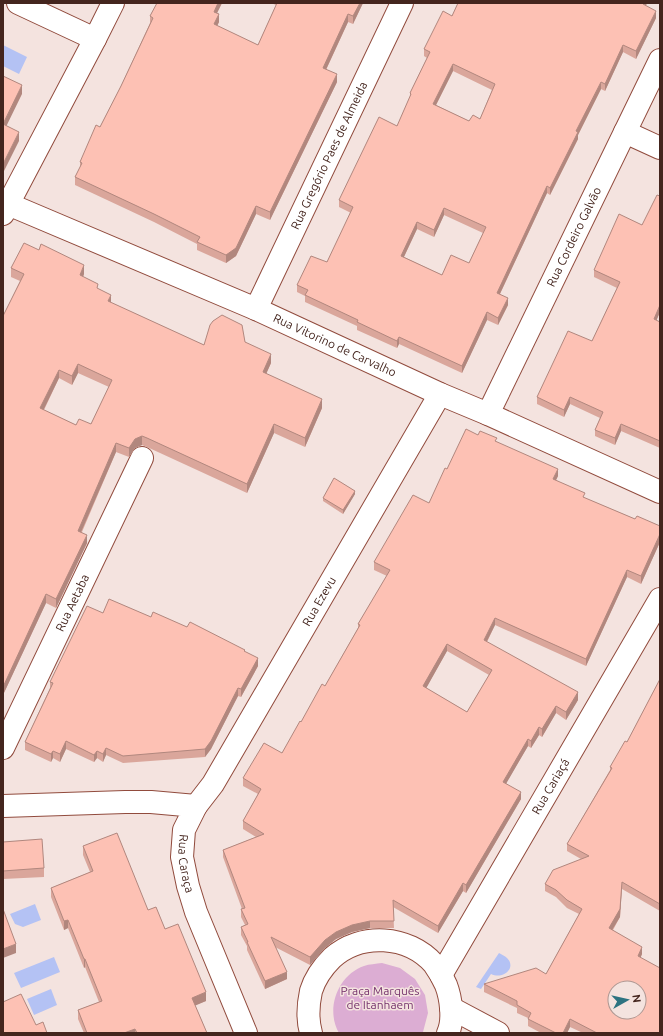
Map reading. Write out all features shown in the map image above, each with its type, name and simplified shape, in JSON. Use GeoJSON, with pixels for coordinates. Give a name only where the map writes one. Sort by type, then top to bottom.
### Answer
{"type":"FeatureCollection","features":[{"type":"Feature","properties":{"kind":"street"},"geometry":{"type":"LineString","coordinates":[[18,3],[95,39]]}},
{"type":"Feature","properties":{"kind":"street"},"geometry":{"type":"LineString","coordinates":[[6,209],[113,3]]}},
{"type":"Feature","properties":{"kind":"street","name":"Rua Gregório Paes de Almeida"},"geometry":{"type":"LineString","coordinates":[[256,309],[402,3]]}},
{"type":"Feature","properties":{"kind":"street","name":"Rua Cordeiro Galvão"},"geometry":{"type":"LineString","coordinates":[[488,414],[660,60]]}},
{"type":"Feature","properties":{"kind":"street"},"geometry":{"type":"LineString","coordinates":[[625,132],[660,148]]}},
{"type":"Feature","properties":{"kind":"street","name":"Rua Vitorino de Carvalho"},"geometry":{"type":"LineString","coordinates":[[6,209],[256,309],[440,394],[488,414],[660,492]]}},
{"type":"Feature","properties":{"kind":"street","name":"Rua Ezevu"},"geometry":{"type":"LineString","coordinates":[[196,806],[214,784],[440,394]]}},
{"type":"Feature","properties":{"kind":"street","name":"Rua Aetaba"},"geometry":{"type":"LineString","coordinates":[[3,748],[142,458]]}},
{"type":"Feature","properties":{"kind":"street","name":"Rua Cariaçá"},"geometry":{"type":"LineString","coordinates":[[441,975],[660,599]]}},
{"type":"Feature","properties":{"kind":"street"},"geometry":{"type":"LineString","coordinates":[[3,806],[126,802],[151,802],[196,806]]}},
{"type":"Feature","properties":{"kind":"street","name":"Rua Caraça"},"geometry":{"type":"LineString","coordinates":[[196,806],[184,830],[182,857],[188,886],[196,912],[246,1033]]}},
{"type":"Feature","properties":{"kind":"street"},"geometry":{"type":"LineString","coordinates":[[312,1033],[309,1026],[309,1000],[318,974],[336,954],[348,947],[374,940],[387,940],[400,943],[424,955],[434,964],[448,991],[451,1008],[448,1033]]}},
{"type":"Feature","properties":{"kind":"street"},"geometry":{"type":"LineString","coordinates":[[451,1008],[498,1033]]}},
{"type":"Feature","properties":{"kind":"green space","name":"Praça Marquês de Itanhaem"},"geometry":{"type":"Polygon","coordinates":[[[382,963],[400,968],[415,979],[425,995],[428,1013],[423,1032],[339,1033],[333,1014],[336,994],[341,985],[355,970],[366,965],[382,963]]]}},
{"type":"Feature","properties":{"kind":"water"},"geometry":{"type":"Polygon","coordinates":[[[3,45],[27,57],[19,74],[3,66],[3,45]]]}},
{"type":"Feature","properties":{"kind":"water"},"geometry":{"type":"Polygon","coordinates":[[[35,904],[41,920],[23,927],[15,924],[10,914],[35,904]]]}},
{"type":"Feature","properties":{"kind":"water"},"geometry":{"type":"Polygon","coordinates":[[[499,953],[506,957],[510,962],[507,972],[500,975],[491,974],[481,989],[476,987],[499,953]]]}},
{"type":"Feature","properties":{"kind":"water"},"geometry":{"type":"Polygon","coordinates":[[[54,957],[60,972],[21,988],[14,973],[54,957]]]}},
{"type":"Feature","properties":{"kind":"water"},"geometry":{"type":"Polygon","coordinates":[[[51,989],[57,1005],[34,1015],[27,999],[51,989]]]}},
{"type":"Feature","properties":{"kind":"building"},"geometry":{"type":"Polygon","coordinates":[[[157,3],[218,3],[214,12],[219,14],[214,24],[258,45],[277,3],[360,3],[353,16],[348,14],[323,68],[337,74],[270,212],[256,206],[236,248],[226,255],[197,242],[200,237],[75,177],[82,163],[80,162],[96,125],[100,127],[121,86],[153,18],[150,16],[157,3]]]}},
{"type":"Feature","properties":{"kind":"building"},"geometry":{"type":"Polygon","coordinates":[[[458,3],[643,3],[656,11],[636,51],[623,45],[605,84],[601,82],[576,131],[578,132],[550,188],[547,186],[497,293],[508,298],[498,318],[487,312],[462,366],[399,337],[397,341],[357,322],[358,320],[305,295],[308,290],[297,285],[311,256],[327,262],[353,207],[339,200],[379,117],[397,126],[411,94],[410,93],[430,52],[424,49],[443,11],[452,16],[458,3]],[[453,64],[433,104],[469,121],[473,115],[480,119],[495,84],[453,64]],[[444,208],[434,230],[417,222],[401,256],[442,275],[451,255],[469,263],[486,227],[444,208]]]}},
{"type":"Feature","properties":{"kind":"building"},"geometry":{"type":"Polygon","coordinates":[[[3,76],[22,85],[3,124],[3,76]]]}},
{"type":"Feature","properties":{"kind":"building"},"geometry":{"type":"Polygon","coordinates":[[[3,124],[19,132],[3,164],[3,124]]]}},
{"type":"Feature","properties":{"kind":"building"},"geometry":{"type":"Polygon","coordinates":[[[657,195],[660,196],[660,305],[654,319],[660,322],[660,441],[621,424],[615,438],[595,430],[603,412],[570,397],[564,410],[537,397],[568,331],[592,341],[620,282],[594,270],[619,214],[642,225],[657,195]]]}},
{"type":"Feature","properties":{"kind":"building"},"geometry":{"type":"Polygon","coordinates":[[[24,243],[39,250],[41,244],[84,265],[80,275],[98,284],[97,288],[111,295],[108,301],[204,345],[210,325],[222,315],[242,325],[245,342],[271,354],[263,372],[322,399],[305,438],[274,424],[247,484],[142,436],[135,439],[129,448],[116,443],[78,531],[87,535],[56,599],[46,594],[3,687],[3,316],[24,274],[11,268],[24,243]],[[78,364],[72,376],[59,370],[40,408],[76,425],[79,419],[91,424],[112,380],[78,364]]]}},
{"type":"Feature","properties":{"kind":"building"},"geometry":{"type":"Polygon","coordinates":[[[466,429],[478,435],[480,431],[497,438],[495,441],[558,469],[553,479],[585,493],[583,497],[635,519],[637,516],[660,526],[660,534],[641,576],[627,570],[586,659],[495,618],[484,640],[578,692],[566,712],[556,706],[542,729],[539,727],[531,741],[528,739],[503,782],[521,792],[466,885],[463,883],[438,926],[393,900],[394,921],[370,921],[352,925],[336,932],[325,940],[310,957],[271,937],[287,972],[265,981],[241,927],[248,924],[241,909],[245,908],[223,850],[264,834],[243,821],[261,789],[243,778],[264,743],[282,753],[322,684],[325,686],[360,625],[358,624],[390,570],[374,562],[413,495],[429,503],[445,468],[447,469],[466,429]],[[447,644],[423,686],[467,712],[492,670],[447,644]]]}},
{"type":"Feature","properties":{"kind":"building"},"geometry":{"type":"Polygon","coordinates":[[[334,478],[355,491],[343,510],[323,498],[334,478]]]}},
{"type":"Feature","properties":{"kind":"building"},"geometry":{"type":"Polygon","coordinates":[[[109,599],[151,617],[153,612],[187,627],[190,622],[258,658],[241,689],[238,688],[211,741],[205,749],[123,756],[106,748],[103,754],[97,751],[94,755],[66,741],[60,754],[53,751],[51,754],[25,742],[53,683],[50,682],[87,606],[103,613],[109,599]]]}},
{"type":"Feature","properties":{"kind":"building"},"geometry":{"type":"Polygon","coordinates":[[[660,679],[660,904],[622,882],[620,909],[609,928],[642,947],[638,956],[660,968],[660,1033],[597,1033],[570,1019],[563,1033],[556,1033],[528,1019],[531,1013],[517,1005],[517,1001],[484,984],[536,968],[546,974],[582,909],[545,884],[553,870],[589,856],[567,844],[612,768],[610,767],[625,741],[627,742],[660,679]]]}},
{"type":"Feature","properties":{"kind":"building"},"geometry":{"type":"Polygon","coordinates":[[[117,833],[148,910],[156,907],[165,929],[178,924],[206,992],[192,998],[207,1033],[137,1033],[135,1029],[124,1033],[87,1033],[78,1010],[102,1001],[68,920],[64,921],[51,888],[93,871],[83,846],[117,833]]]}},
{"type":"Feature","properties":{"kind":"building"},"geometry":{"type":"Polygon","coordinates":[[[42,839],[44,868],[3,871],[3,842],[42,839]]]}},
{"type":"Feature","properties":{"kind":"building"},"geometry":{"type":"Polygon","coordinates":[[[3,909],[16,944],[3,949],[3,909]]]}},
{"type":"Feature","properties":{"kind":"building"},"geometry":{"type":"Polygon","coordinates":[[[21,994],[36,1025],[43,1022],[47,1033],[3,1033],[3,1002],[21,994]]]}}]}
